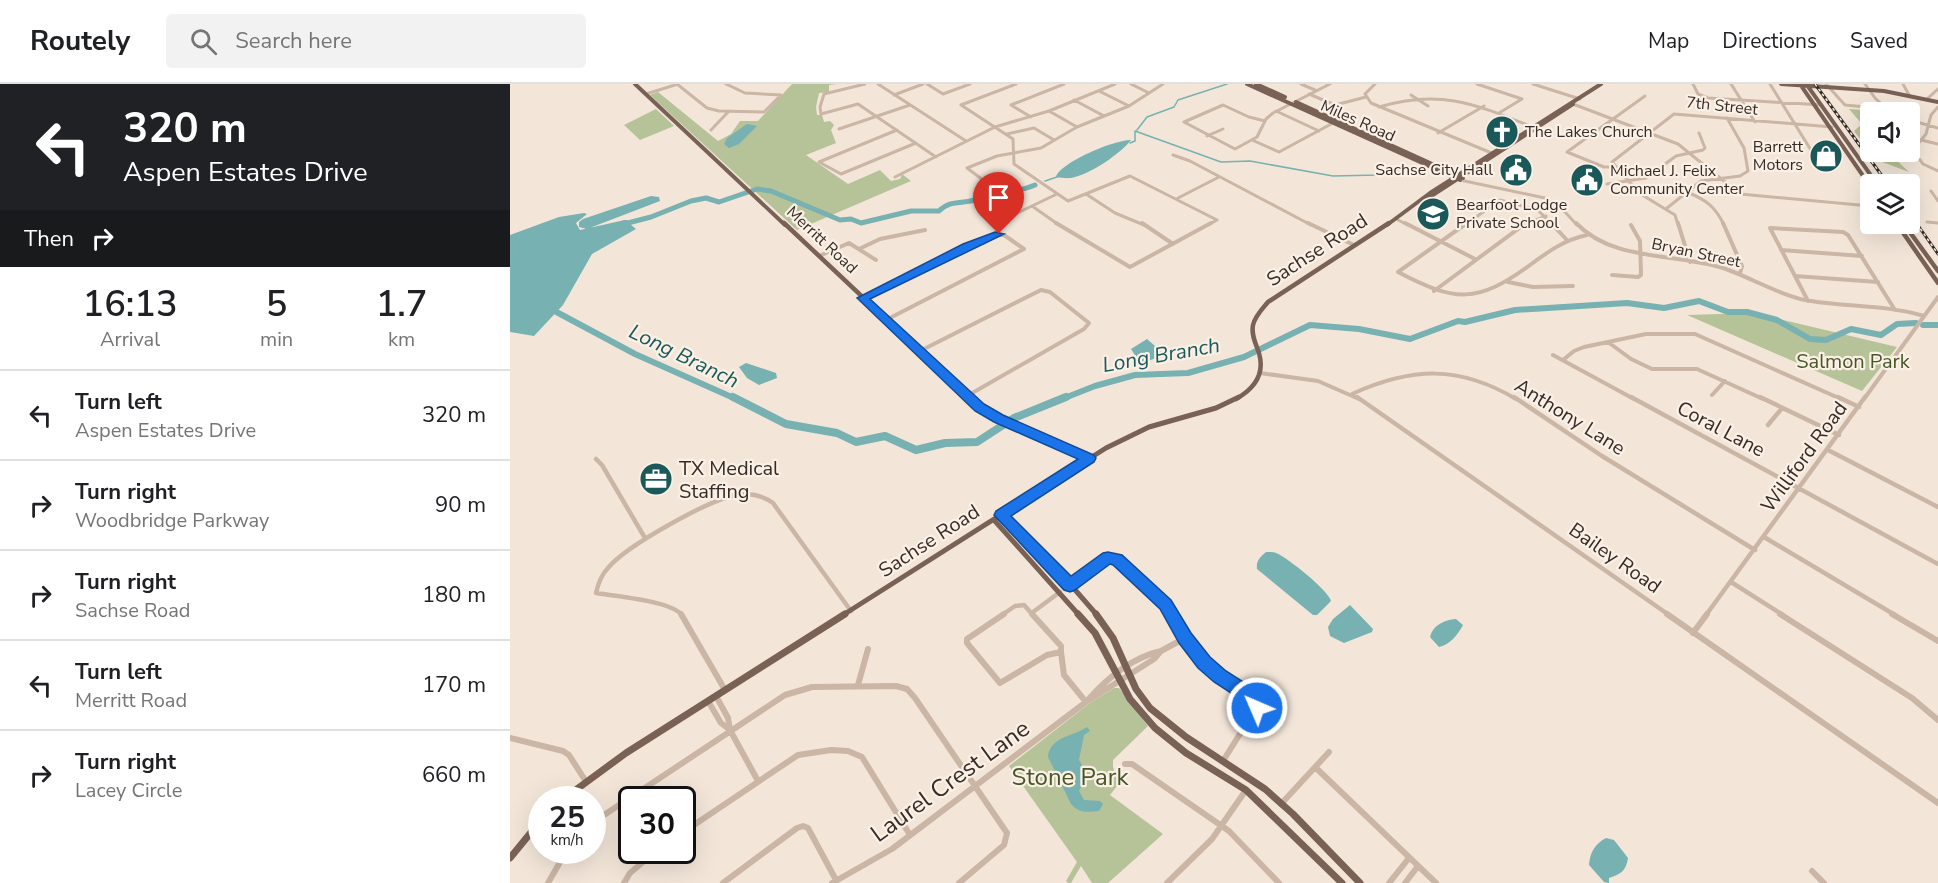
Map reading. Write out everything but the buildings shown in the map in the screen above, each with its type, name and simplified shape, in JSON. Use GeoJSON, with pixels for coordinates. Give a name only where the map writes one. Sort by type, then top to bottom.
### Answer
{"type":"FeatureCollection","features":[{"type":"Feature","properties":{"kind":"main road","name":"Merritt Road"},"geometry":{"type":"LineString","coordinates":[[635,84],[980,407],[998,418],[1090,458]]}},
{"type":"Feature","properties":{"kind":"main road","name":"Miles Road"},"geometry":{"type":"LineString","coordinates":[[1247,84],[1459,178]]}},
{"type":"Feature","properties":{"kind":"main road","name":"Miles Road"},"geometry":{"type":"LineString","coordinates":[[1256,84],[1333,123],[1368,137]]}},
{"type":"Feature","properties":{"kind":"main road","name":"Sachse Road"},"geometry":{"type":"LineString","coordinates":[[578,786],[1090,458],[1138,432],[1238,398],[1252,387],[1260,373],[1260,359],[1255,345],[1253,324],[1262,307],[1604,84]]}},
{"type":"Feature","properties":{"kind":"main road"},"geometry":{"type":"LineString","coordinates":[[1781,84],[1868,87],[1938,101]]}},
{"type":"Feature","properties":{"kind":"main road"},"geometry":{"type":"LineString","coordinates":[[1805,85],[1815,105],[1862,174]]}},
{"type":"Feature","properties":{"kind":"main road"},"geometry":{"type":"LineString","coordinates":[[1805,85],[1822,105],[1870,174]]}},
{"type":"Feature","properties":{"kind":"main road"},"geometry":{"type":"LineString","coordinates":[[1841,145],[1850,146]]}},
{"type":"Feature","properties":{"kind":"main road"},"geometry":{"type":"LineString","coordinates":[[1904,234],[1938,283]]}},
{"type":"Feature","properties":{"kind":"main road"},"geometry":{"type":"LineString","coordinates":[[1912,234],[1938,271]]}},
{"type":"Feature","properties":{"kind":"main road"},"geometry":{"type":"LineString","coordinates":[[1001,515],[1070,585],[1113,637],[1128,676],[1148,706],[1163,721],[1203,750],[1253,780],[1281,804],[1360,883]]}},
{"type":"Feature","properties":{"kind":"main road"},"geometry":{"type":"LineString","coordinates":[[994,520],[1095,633],[1130,699],[1167,739],[1246,790],[1342,883]]}},
{"type":"Feature","properties":{"kind":"main road"},"geometry":{"type":"LineString","coordinates":[[510,858],[528,836]]}},
{"type":"Feature","properties":{"kind":"street"},"geometry":{"type":"LineString","coordinates":[[646,94],[675,84],[702,106],[729,111],[765,112],[781,95],[746,94],[734,91],[726,84]]}},
{"type":"Feature","properties":{"kind":"street"},"geometry":{"type":"LineString","coordinates":[[865,84],[824,94],[820,106],[821,114],[858,104],[937,158]]}},
{"type":"Feature","properties":{"kind":"street"},"geometry":{"type":"LineString","coordinates":[[878,84],[966,141]]}},
{"type":"Feature","properties":{"kind":"street"},"geometry":{"type":"LineString","coordinates":[[894,95],[925,84],[943,94],[970,84]]}},
{"type":"Feature","properties":{"kind":"street"},"geometry":{"type":"LineString","coordinates":[[1016,84],[962,105],[1013,139],[1014,164],[1017,167],[1068,201],[1127,176],[1158,192],[1178,198],[1217,220],[1133,267],[1127,267],[1089,241],[1070,233],[1032,206]]}},
{"type":"Feature","properties":{"kind":"street"},"geometry":{"type":"LineString","coordinates":[[1031,117],[1011,105],[1064,84]]}},
{"type":"Feature","properties":{"kind":"street"},"geometry":{"type":"LineString","coordinates":[[895,177],[995,127],[1049,111],[1115,84]]}},
{"type":"Feature","properties":{"kind":"street"},"geometry":{"type":"LineString","coordinates":[[1131,84],[1149,93]]}},
{"type":"Feature","properties":{"kind":"street"},"geometry":{"type":"LineString","coordinates":[[986,186],[987,183],[967,168],[997,156],[1041,148],[1077,127],[1129,106],[1163,84]]}},
{"type":"Feature","properties":{"kind":"street"},"geometry":{"type":"LineString","coordinates":[[1301,84],[1315,90]]}},
{"type":"Feature","properties":{"kind":"street"},"geometry":{"type":"LineString","coordinates":[[1265,121],[1249,117],[1222,105],[1184,122],[1233,149],[1252,140],[1262,131],[1265,121],[1276,111],[1330,84]]}},
{"type":"Feature","properties":{"kind":"street"},"geometry":{"type":"LineString","coordinates":[[1366,97],[1366,91],[1375,84]]}},
{"type":"Feature","properties":{"kind":"street"},"geometry":{"type":"LineString","coordinates":[[1477,84],[1522,99],[1499,113]]}},
{"type":"Feature","properties":{"kind":"street"},"geometry":{"type":"LineString","coordinates":[[1533,84],[1580,99]]}},
{"type":"Feature","properties":{"kind":"street"},"geometry":{"type":"LineString","coordinates":[[1544,87],[1549,84]]}},
{"type":"Feature","properties":{"kind":"street"},"geometry":{"type":"LineString","coordinates":[[1693,84],[1702,97],[1822,105]]}},
{"type":"Feature","properties":{"kind":"street"},"geometry":{"type":"LineString","coordinates":[[1731,84],[1755,122]]}},
{"type":"Feature","properties":{"kind":"street"},"geometry":{"type":"LineString","coordinates":[[1770,84],[1814,155]]}},
{"type":"Feature","properties":{"kind":"street"},"geometry":{"type":"LineString","coordinates":[[1903,84],[1909,94]]}},
{"type":"Feature","properties":{"kind":"street"},"geometry":{"type":"LineString","coordinates":[[1828,86],[1848,106],[1860,107]]}},
{"type":"Feature","properties":{"kind":"street"},"geometry":{"type":"LineString","coordinates":[[1868,87],[1880,102]]}},
{"type":"Feature","properties":{"kind":"street"},"geometry":{"type":"LineString","coordinates":[[1928,98],[1938,89]]}},
{"type":"Feature","properties":{"kind":"street"},"geometry":{"type":"LineString","coordinates":[[1099,91],[1129,106]]}},
{"type":"Feature","properties":{"kind":"street"},"geometry":{"type":"LineString","coordinates":[[1309,94],[1335,105],[1366,97]]}},
{"type":"Feature","properties":{"kind":"street"},"geometry":{"type":"LineString","coordinates":[[1379,107],[1397,98],[1411,95],[1450,95]]}},
{"type":"Feature","properties":{"kind":"street"},"geometry":{"type":"LineString","coordinates":[[1411,95],[1428,106]]}},
{"type":"Feature","properties":{"kind":"street"},"geometry":{"type":"LineString","coordinates":[[1645,96],[1567,153],[1604,167],[1614,167],[1644,198],[1667,208],[1675,215],[1690,262]]}},
{"type":"Feature","properties":{"kind":"street"},"geometry":{"type":"LineString","coordinates":[[1366,97],[1379,107],[1495,155]]}},
{"type":"Feature","properties":{"kind":"street"},"geometry":{"type":"LineString","coordinates":[[1460,97],[1535,128]]}},
{"type":"Feature","properties":{"kind":"street"},"geometry":{"type":"LineString","coordinates":[[1074,100],[1104,116]]}},
{"type":"Feature","properties":{"kind":"street"},"geometry":{"type":"LineString","coordinates":[[1573,104],[1678,144],[1736,193],[1747,196],[1860,205]]}},
{"type":"Feature","properties":{"kind":"street"},"geometry":{"type":"LineString","coordinates":[[838,129],[910,105]]}},
{"type":"Feature","properties":{"kind":"street"},"geometry":{"type":"LineString","coordinates":[[1438,133],[1484,106]]}},
{"type":"Feature","properties":{"kind":"street"},"geometry":{"type":"LineString","coordinates":[[1938,107],[1931,115],[1926,134],[1914,147],[1913,154],[1923,164],[1938,171]]}},
{"type":"Feature","properties":{"kind":"street"},"geometry":{"type":"LineString","coordinates":[[711,130],[729,111]]}},
{"type":"Feature","properties":{"kind":"street"},"geometry":{"type":"LineString","coordinates":[[1049,111],[1077,127]]}},
{"type":"Feature","properties":{"kind":"street"},"geometry":{"type":"LineString","coordinates":[[1276,111],[1319,131]]}},
{"type":"Feature","properties":{"kind":"street","name":"7th Street"},"geometry":{"type":"LineString","coordinates":[[1614,167],[1612,162],[1615,158],[1674,114],[1837,127]]}},
{"type":"Feature","properties":{"kind":"street"},"geometry":{"type":"LineString","coordinates":[[1667,208],[1701,181],[1718,177],[1740,176],[1748,171],[1743,148],[1727,118]]}},
{"type":"Feature","properties":{"kind":"street"},"geometry":{"type":"LineString","coordinates":[[1252,140],[1279,152],[1333,123]]}},
{"type":"Feature","properties":{"kind":"street"},"geometry":{"type":"LineString","coordinates":[[1920,123],[1938,128]]}},
{"type":"Feature","properties":{"kind":"street"},"geometry":{"type":"LineString","coordinates":[[1006,134],[1034,128],[1054,140]]}},
{"type":"Feature","properties":{"kind":"street"},"geometry":{"type":"LineString","coordinates":[[1208,136],[1223,129]]}},
{"type":"Feature","properties":{"kind":"street"},"geometry":{"type":"LineString","coordinates":[[897,130],[819,161],[839,174],[916,143]]}},
{"type":"Feature","properties":{"kind":"street"},"geometry":{"type":"LineString","coordinates":[[1607,184],[1646,178],[1672,158],[1705,148],[1699,133]]}},
{"type":"Feature","properties":{"kind":"street"},"geometry":{"type":"LineString","coordinates":[[1921,140],[1938,144]]}},
{"type":"Feature","properties":{"kind":"street"},"geometry":{"type":"LineString","coordinates":[[1173,155],[1354,245]]}},
{"type":"Feature","properties":{"kind":"street"},"geometry":{"type":"LineString","coordinates":[[1178,198],[1219,177]]}},
{"type":"Feature","properties":{"kind":"street","name":"Bryan Street"},"geometry":{"type":"LineString","coordinates":[[1459,178],[1536,195],[1552,202],[1571,217],[1587,235],[1606,246],[1740,273],[1808,301],[1895,310],[1924,316]]}},
{"type":"Feature","properties":{"kind":"street"},"geometry":{"type":"LineString","coordinates":[[1931,191],[1938,201]]}},
{"type":"Feature","properties":{"kind":"street"},"geometry":{"type":"LineString","coordinates":[[1687,192],[1706,200],[1717,210],[1742,266],[1740,273]]}},
{"type":"Feature","properties":{"kind":"street"},"geometry":{"type":"LineString","coordinates":[[1009,216],[1057,194]]}},
{"type":"Feature","properties":{"kind":"street"},"geometry":{"type":"LineString","coordinates":[[1086,194],[1115,213],[1137,220],[1173,244]]}},
{"type":"Feature","properties":{"kind":"street"},"geometry":{"type":"LineString","coordinates":[[1566,239],[1546,216],[1533,208],[1500,200],[1398,272],[1434,291],[1465,295],[1494,289],[1508,282],[1566,239],[1587,235]]}},
{"type":"Feature","properties":{"kind":"street"},"geometry":{"type":"LineString","coordinates":[[1434,291],[1524,224],[1546,216]]}},
{"type":"Feature","properties":{"kind":"street"},"geometry":{"type":"LineString","coordinates":[[1396,219],[1475,259]]}},
{"type":"Feature","properties":{"kind":"street"},"geometry":{"type":"LineString","coordinates":[[1927,222],[1938,223]]}},
{"type":"Feature","properties":{"kind":"street"},"geometry":{"type":"LineString","coordinates":[[1612,275],[1641,276],[1641,254],[1636,229],[1631,225]]}},
{"type":"Feature","properties":{"kind":"street"},"geometry":{"type":"LineString","coordinates":[[1808,301],[1770,228],[1848,235],[1895,310]]}},
{"type":"Feature","properties":{"kind":"street"},"geometry":{"type":"LineString","coordinates":[[859,249],[880,239],[925,230]]}},
{"type":"Feature","properties":{"kind":"street"},"geometry":{"type":"LineString","coordinates":[[863,298],[917,270],[997,235],[1004,235],[1024,249],[886,320]]}},
{"type":"Feature","properties":{"kind":"street"},"geometry":{"type":"LineString","coordinates":[[819,256],[847,243],[853,244],[876,260]]}},
{"type":"Feature","properties":{"kind":"street"},"geometry":{"type":"LineString","coordinates":[[1781,250],[1862,256]]}},
{"type":"Feature","properties":{"kind":"street"},"geometry":{"type":"LineString","coordinates":[[1795,276],[1878,282]]}},
{"type":"Feature","properties":{"kind":"street"},"geometry":{"type":"LineString","coordinates":[[1508,282],[1523,287],[1573,286]]}},
{"type":"Feature","properties":{"kind":"street"},"geometry":{"type":"LineString","coordinates":[[920,351],[1041,290],[1050,292],[1089,323],[1084,329],[967,396]]}},
{"type":"Feature","properties":{"kind":"street","name":"Williford Road"},"geometry":{"type":"LineString","coordinates":[[1693,633],[1938,298]]}},
{"type":"Feature","properties":{"kind":"street"},"geometry":{"type":"LineString","coordinates":[[1563,360],[1584,346],[1646,334],[1695,334],[1859,407]]}},
{"type":"Feature","properties":{"kind":"street"},"geometry":{"type":"LineString","coordinates":[[1608,342],[1616,350],[1652,369],[1686,366],[1704,371],[1839,435]]}},
{"type":"Feature","properties":{"kind":"street","name":"Coral Lane"},"geometry":{"type":"LineString","coordinates":[[1553,355],[1938,564]]}},
{"type":"Feature","properties":{"kind":"street","name":"Bailey Road"},"geometry":{"type":"LineString","coordinates":[[1260,373],[1318,381],[1352,394],[1938,803]]}},
{"type":"Feature","properties":{"kind":"street","name":"Anthony Lane"},"geometry":{"type":"LineString","coordinates":[[1352,394],[1381,382],[1443,373],[1481,381],[1519,402],[1755,550]]}},
{"type":"Feature","properties":{"kind":"street"},"geometry":{"type":"LineString","coordinates":[[1712,395],[1725,381]]}},
{"type":"Feature","properties":{"kind":"street"},"geometry":{"type":"LineString","coordinates":[[1768,425],[1782,408]]}},
{"type":"Feature","properties":{"kind":"street"},"geometry":{"type":"LineString","coordinates":[[1828,450],[1938,507]]}},
{"type":"Feature","properties":{"kind":"street"},"geometry":{"type":"LineString","coordinates":[[596,459],[602,465],[645,538]]}},
{"type":"Feature","properties":{"kind":"street"},"geometry":{"type":"LineString","coordinates":[[725,690],[689,624],[679,611],[662,605],[596,593],[597,586],[610,565],[625,551],[717,500],[738,495],[760,495],[777,508],[851,610]]}},
{"type":"Feature","properties":{"kind":"street"},"geometry":{"type":"LineString","coordinates":[[1764,537],[1938,641]]}},
{"type":"Feature","properties":{"kind":"street"},"geometry":{"type":"LineString","coordinates":[[1070,585],[1108,558],[1115,558],[1166,604],[1185,638],[1212,671],[1257,702],[1254,713],[1223,761]]}},
{"type":"Feature","properties":{"kind":"street"},"geometry":{"type":"LineString","coordinates":[[1731,582],[1912,698],[1938,720]]}},
{"type":"Feature","properties":{"kind":"street"},"geometry":{"type":"LineString","coordinates":[[1033,612],[1060,592]]}},
{"type":"Feature","properties":{"kind":"street"},"geometry":{"type":"LineString","coordinates":[[1062,652],[1047,655],[1003,683],[996,679],[967,643],[971,636],[1015,606],[1024,605],[1057,640],[1062,652],[1064,675],[1086,702]]}},
{"type":"Feature","properties":{"kind":"street"},"geometry":{"type":"LineString","coordinates":[[1161,651],[1185,638]]}},
{"type":"Feature","properties":{"kind":"street"},"geometry":{"type":"LineString","coordinates":[[858,685],[868,649]]}},
{"type":"Feature","properties":{"kind":"street","name":"Laurel Crest Lane"},"geometry":{"type":"LineString","coordinates":[[1086,702],[1098,688],[1125,668],[1151,652],[1161,651]]}},
{"type":"Feature","properties":{"kind":"street","name":"Laurel Crest Lane"},"geometry":{"type":"LineString","coordinates":[[834,881],[892,849],[946,807],[976,788],[1086,702],[1128,676],[1161,651]]}},
{"type":"Feature","properties":{"kind":"street"},"geometry":{"type":"LineString","coordinates":[[606,814],[730,730],[795,691],[812,687],[896,686],[907,689],[915,698],[1004,830],[1007,839],[1000,849],[959,883]]}},
{"type":"Feature","properties":{"kind":"street"},"geometry":{"type":"LineString","coordinates":[[716,696],[728,718],[730,730],[758,781]]}},
{"type":"Feature","properties":{"kind":"street"},"geometry":{"type":"LineString","coordinates":[[708,701],[720,723],[730,730]]}},
{"type":"Feature","properties":{"kind":"street"},"geometry":{"type":"LineString","coordinates":[[510,738],[567,753],[585,780]]}},
{"type":"Feature","properties":{"kind":"street"},"geometry":{"type":"LineString","coordinates":[[696,823],[798,755],[810,752],[855,753],[862,757],[910,835]]}},
{"type":"Feature","properties":{"kind":"street"},"geometry":{"type":"LineString","coordinates":[[1281,804],[1329,752]]}},
{"type":"Feature","properties":{"kind":"street"},"geometry":{"type":"LineString","coordinates":[[1125,764],[1132,764],[1221,825],[1280,883]]}},
{"type":"Feature","properties":{"kind":"street"},"geometry":{"type":"LineString","coordinates":[[1315,768],[1436,883]]}},
{"type":"Feature","properties":{"kind":"street"},"geometry":{"type":"LineString","coordinates":[[1167,883],[1207,845],[1246,790]]}},
{"type":"Feature","properties":{"kind":"street"},"geometry":{"type":"LineString","coordinates":[[723,883],[803,826],[808,828],[834,881]]}},
{"type":"Feature","properties":{"kind":"street"},"geometry":{"type":"LineString","coordinates":[[1389,883],[1409,858]]}},
{"type":"Feature","properties":{"kind":"street"},"geometry":{"type":"LineString","coordinates":[[548,883],[559,864]]}},
{"type":"Feature","properties":{"kind":"street"},"geometry":{"type":"LineString","coordinates":[[624,883],[630,873],[641,864]]}},
{"type":"Feature","properties":{"kind":"street"},"geometry":{"type":"LineString","coordinates":[[1405,883],[1418,866]]}},
{"type":"Feature","properties":{"kind":"street"},"geometry":{"type":"LineString","coordinates":[[1812,871],[1824,883]]}},
{"type":"Feature","properties":{"kind":"green space"},"geometry":{"type":"Polygon","coordinates":[[[792,84],[837,84],[829,85],[829,92],[819,93],[816,107],[817,115],[822,115],[824,122],[830,121],[834,125],[831,130],[836,143],[806,155],[848,184],[880,170],[891,181],[900,179],[902,174],[911,181],[797,230],[650,95],[658,92],[718,141],[731,134],[740,121],[758,121],[792,84]]]}},
{"type":"Feature","properties":{"kind":"green space"},"geometry":{"type":"Polygon","coordinates":[[[656,109],[674,126],[640,140],[624,125],[656,109]]]}},
{"type":"Feature","properties":{"kind":"green space"},"geometry":{"type":"Polygon","coordinates":[[[1849,109],[1860,110],[1860,122],[1849,109]]]}},
{"type":"Feature","properties":{"kind":"green space"},"geometry":{"type":"Polygon","coordinates":[[[1860,126],[1860,138],[1854,131],[1860,126]]]}},
{"type":"Feature","properties":{"kind":"green space"},"geometry":{"type":"Polygon","coordinates":[[[1882,162],[1898,162],[1909,172],[1882,162]]]}},
{"type":"Feature","properties":{"kind":"green space","name":"Salmon Park"},"geometry":{"type":"Polygon","coordinates":[[[1754,313],[1897,347],[1862,391],[1687,315],[1754,313]]]}},
{"type":"Feature","properties":{"kind":"green space","name":"Stone Park"},"geometry":{"type":"Polygon","coordinates":[[[1114,688],[1119,688],[1148,726],[1113,760],[1115,773],[1124,777],[1110,795],[1163,834],[1108,883],[1092,883],[1081,866],[1071,883],[1068,883],[1066,881],[1077,862],[1009,766],[1090,703],[1114,688]]]}},
{"type":"Feature","properties":{"kind":"water"},"geometry":{"type":"Polygon","coordinates":[[[747,124],[757,126],[739,144],[729,148],[724,144],[727,138],[747,124]]]}},
{"type":"Feature","properties":{"kind":"water"},"geometry":{"type":"Polygon","coordinates":[[[1131,140],[1098,167],[1082,175],[1073,178],[1056,177],[1067,165],[1089,153],[1131,140]]]}},
{"type":"Feature","properties":{"kind":"water"},"geometry":{"type":"Polygon","coordinates":[[[651,196],[659,197],[660,201],[587,229],[579,227],[579,222],[583,219],[651,196]]]}},
{"type":"Feature","properties":{"kind":"water"},"geometry":{"type":"Polygon","coordinates":[[[587,214],[576,223],[580,230],[625,220],[636,229],[592,254],[563,305],[534,336],[510,332],[510,235],[559,217],[587,214]]]}},
{"type":"Feature","properties":{"kind":"water"},"geometry":{"type":"Polygon","coordinates":[[[1147,339],[1162,352],[1162,356],[1145,362],[1138,360],[1131,349],[1147,339]]]}},
{"type":"Feature","properties":{"kind":"water"},"geometry":{"type":"Polygon","coordinates":[[[746,363],[776,373],[777,378],[759,385],[747,378],[739,367],[746,363]]]}},
{"type":"Feature","properties":{"kind":"water"},"geometry":{"type":"Polygon","coordinates":[[[1266,552],[1276,553],[1298,567],[1316,582],[1331,601],[1317,615],[1313,615],[1257,569],[1259,559],[1266,552]]]}},
{"type":"Feature","properties":{"kind":"water"},"geometry":{"type":"Polygon","coordinates":[[[1350,605],[1373,629],[1372,632],[1344,643],[1330,636],[1328,627],[1333,619],[1350,605]]]}},
{"type":"Feature","properties":{"kind":"water"},"geometry":{"type":"Polygon","coordinates":[[[1456,619],[1463,625],[1450,642],[1439,647],[1430,637],[1434,629],[1443,622],[1456,619]]]}},
{"type":"Feature","properties":{"kind":"water"},"geometry":{"type":"Polygon","coordinates":[[[1087,727],[1090,731],[1084,735],[1079,760],[1087,774],[1079,791],[1084,800],[1100,801],[1103,804],[1099,811],[1088,812],[1081,811],[1071,804],[1048,757],[1053,745],[1058,741],[1087,727]]]}},
{"type":"Feature","properties":{"kind":"water"},"geometry":{"type":"Polygon","coordinates":[[[1606,838],[1614,840],[1628,858],[1624,869],[1609,878],[1609,883],[1604,882],[1589,865],[1594,849],[1606,838]]]}},
{"type":"Feature","properties":{"kind":"waterway"},"geometry":{"type":"LineString","coordinates":[[1137,130],[1147,117],[1174,107],[1178,100],[1227,84]]}},
{"type":"Feature","properties":{"kind":"waterway"},"geometry":{"type":"LineString","coordinates":[[1130,143],[1135,141],[1135,131],[1221,162],[1250,161],[1333,176],[1379,175],[1398,170]]}},
{"type":"Feature","properties":{"kind":"waterway"},"geometry":{"type":"LineString","coordinates":[[1045,181],[1057,177]]}},
{"type":"Feature","properties":{"kind":"waterway"},"geometry":{"type":"LineString","coordinates":[[620,225],[651,217],[691,201],[706,198],[719,202],[757,189],[771,191],[840,220],[851,219],[861,223],[911,211],[939,211],[951,204],[1035,185]]}},
{"type":"Feature","properties":{"kind":"waterway"},"geometry":{"type":"LineString","coordinates":[[619,225],[626,223]]}},
{"type":"Feature","properties":{"kind":"waterway","name":"Long Branch"},"geometry":{"type":"LineString","coordinates":[[1062,399],[1095,386],[1135,375],[1188,373],[1244,357],[1310,325],[1359,329],[1410,339],[1458,321],[1465,322],[1515,310],[1627,303],[1664,308],[1699,301],[1728,312],[1747,312],[1777,320],[1810,339],[1826,340],[1851,329],[1881,335],[1897,324],[1916,323]]}},
{"type":"Feature","properties":{"kind":"waterway","name":"Long Branch"},"geometry":{"type":"LineString","coordinates":[[549,308],[635,354],[736,399]]}},
{"type":"Feature","properties":{"kind":"waterway","name":"Long Branch"},"geometry":{"type":"LineString","coordinates":[[1923,325],[1938,325]]}},
{"type":"Feature","properties":{"kind":"waterway","name":"Long Branch"},"geometry":{"type":"LineString","coordinates":[[733,397],[786,424],[837,433],[856,442],[885,436],[916,450],[945,443],[977,442],[1014,418],[1066,397]]}},
{"type":"Feature","properties":{"kind":"railway"},"geometry":{"type":"LineString","coordinates":[[1815,84],[1881,174]]}},
{"type":"Feature","properties":{"kind":"railway"},"geometry":{"type":"LineString","coordinates":[[1920,228],[1938,254]]}},
{"type":"Feature","properties":{"kind":"place","name":"The Lakes Church"},"geometry":{"type":"Point","coordinates":[1502,132]}},
{"type":"Feature","properties":{"kind":"place","name":"Barrett Motors"},"geometry":{"type":"Point","coordinates":[1826,156]}},
{"type":"Feature","properties":{"kind":"place","name":"Sachse City Hall"},"geometry":{"type":"Point","coordinates":[1516,170]}},
{"type":"Feature","properties":{"kind":"place","name":"Michael J. Felix Community Center"},"geometry":{"type":"Point","coordinates":[1587,180]}},
{"type":"Feature","properties":{"kind":"place","name":"Bearfoot Lodge Private School"},"geometry":{"type":"Point","coordinates":[1433,214]}},
{"type":"Feature","properties":{"kind":"place","name":"TX Medical Staffing"},"geometry":{"type":"Point","coordinates":[656,479]}},
{"type":"Feature","properties":{"kind":"route"},"geometry":{"type":"LineString","coordinates":[[999,234],[967,247],[863,298],[980,407],[998,418],[1090,458],[1001,515],[1070,585],[1108,558],[1117,559],[1166,604],[1185,638],[1204,663],[1220,677],[1256,700],[1257,708]]}}]}
